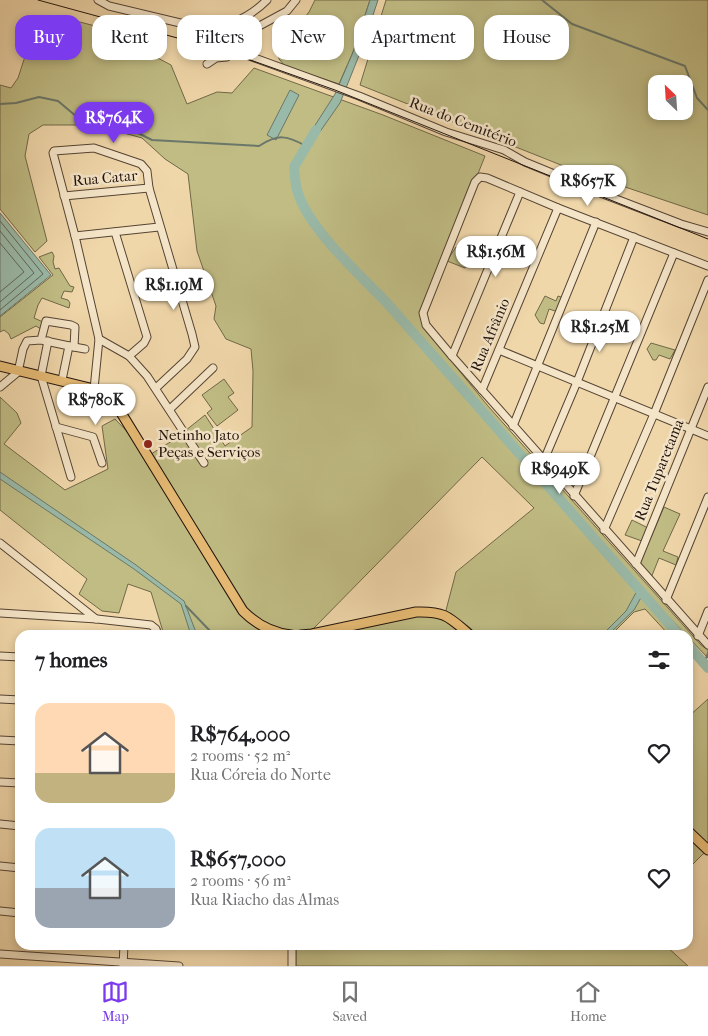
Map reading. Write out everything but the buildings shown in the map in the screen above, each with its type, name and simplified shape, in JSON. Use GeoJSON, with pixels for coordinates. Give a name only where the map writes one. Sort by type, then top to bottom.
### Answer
{"type":"FeatureCollection","features":[{"type":"Feature","properties":{"kind":"main road"},"geometry":{"type":"LineString","coordinates":[[0,366],[18,372],[62,380],[94,389],[107,395],[120,411],[243,611],[269,630]]}},
{"type":"Feature","properties":{"kind":"main road"},"geometry":{"type":"LineString","coordinates":[[331,630],[411,613],[426,612],[449,616],[464,630]]}},
{"type":"Feature","properties":{"kind":"main road"},"geometry":{"type":"LineString","coordinates":[[693,836],[708,850]]}},
{"type":"Feature","properties":{"kind":"street"},"geometry":{"type":"LineString","coordinates":[[98,0],[109,6],[177,23]]}},
{"type":"Feature","properties":{"kind":"street"},"geometry":{"type":"LineString","coordinates":[[247,15],[267,0]]}},
{"type":"Feature","properties":{"kind":"street"},"geometry":{"type":"LineString","coordinates":[[262,25],[287,11],[296,0]]}},
{"type":"Feature","properties":{"kind":"street"},"geometry":{"type":"LineString","coordinates":[[207,64],[213,60]]}},
{"type":"Feature","properties":{"kind":"street","name":"Rua do Cemitério"},"geometry":{"type":"LineString","coordinates":[[260,60],[348,92],[446,132],[504,150],[525,162],[612,198],[708,232]]}},
{"type":"Feature","properties":{"kind":"street"},"geometry":{"type":"LineString","coordinates":[[94,389],[99,339],[53,152],[94,148],[141,164],[147,171],[149,188],[159,227],[192,334],[195,347],[188,359],[156,388]]}},
{"type":"Feature","properties":{"kind":"street"},"geometry":{"type":"LineString","coordinates":[[693,630],[452,356],[426,325],[423,313],[475,182],[480,177],[487,178],[558,208],[708,266]]}},
{"type":"Feature","properties":{"kind":"street","name":"Rua Catar"},"geometry":{"type":"LineString","coordinates":[[64,196],[149,188]]}},
{"type":"Feature","properties":{"kind":"street"},"geometry":{"type":"LineString","coordinates":[[452,356],[520,192]]}},
{"type":"Feature","properties":{"kind":"street","name":"Rua Afrânio"},"geometry":{"type":"LineString","coordinates":[[482,390],[558,208]]}},
{"type":"Feature","properties":{"kind":"street"},"geometry":{"type":"LineString","coordinates":[[513,426],[596,222]]}},
{"type":"Feature","properties":{"kind":"street"},"geometry":{"type":"LineString","coordinates":[[75,236],[159,227]]}},
{"type":"Feature","properties":{"kind":"street"},"geometry":{"type":"LineString","coordinates":[[115,232],[143,321],[146,337],[144,344],[129,356]]}},
{"type":"Feature","properties":{"kind":"street"},"geometry":{"type":"LineString","coordinates":[[544,460],[634,237]]}},
{"type":"Feature","properties":{"kind":"street"},"geometry":{"type":"LineString","coordinates":[[574,496],[674,253]]}},
{"type":"Feature","properties":{"kind":"street"},"geometry":{"type":"LineString","coordinates":[[604,530],[654,414],[708,280]]}},
{"type":"Feature","properties":{"kind":"street"},"geometry":{"type":"LineString","coordinates":[[62,380],[76,331],[75,327],[46,321],[41,376],[71,477]]}},
{"type":"Feature","properties":{"kind":"street"},"geometry":{"type":"LineString","coordinates":[[99,339],[129,356],[156,388],[204,462]]}},
{"type":"Feature","properties":{"kind":"street"},"geometry":{"type":"LineString","coordinates":[[0,386],[18,372],[25,343],[29,340],[45,340],[85,349]]}},
{"type":"Feature","properties":{"kind":"street"},"geometry":{"type":"LineString","coordinates":[[499,350],[708,436]]}},
{"type":"Feature","properties":{"kind":"street"},"geometry":{"type":"LineString","coordinates":[[170,409],[213,368]]}},
{"type":"Feature","properties":{"kind":"street","name":"Rua Tuparetama"},"geometry":{"type":"LineString","coordinates":[[636,564],[708,387]]}},
{"type":"Feature","properties":{"kind":"street"},"geometry":{"type":"LineString","coordinates":[[56,427],[93,437],[102,463]]}},
{"type":"Feature","properties":{"kind":"street"},"geometry":{"type":"LineString","coordinates":[[666,600],[708,497]]}},
{"type":"Feature","properties":{"kind":"street"},"geometry":{"type":"LineString","coordinates":[[0,543],[96,619]]}},
{"type":"Feature","properties":{"kind":"street"},"geometry":{"type":"LineString","coordinates":[[698,636],[708,611]]}},
{"type":"Feature","properties":{"kind":"street"},"geometry":{"type":"LineString","coordinates":[[0,613],[96,619],[153,626],[155,630]]}},
{"type":"Feature","properties":{"kind":"street"},"geometry":{"type":"LineString","coordinates":[[693,630],[708,646]]}},
{"type":"Feature","properties":{"kind":"street"},"geometry":{"type":"LineString","coordinates":[[0,656],[15,657]]}},
{"type":"Feature","properties":{"kind":"street"},"geometry":{"type":"LineString","coordinates":[[0,699],[15,700]]}},
{"type":"Feature","properties":{"kind":"street"},"geometry":{"type":"LineString","coordinates":[[0,740],[15,741]]}},
{"type":"Feature","properties":{"kind":"street"},"geometry":{"type":"LineString","coordinates":[[0,782],[15,783]]}},
{"type":"Feature","properties":{"kind":"street"},"geometry":{"type":"LineString","coordinates":[[0,824],[15,826]]}},
{"type":"Feature","properties":{"kind":"street"},"geometry":{"type":"LineString","coordinates":[[0,866],[15,868]]}},
{"type":"Feature","properties":{"kind":"street"},"geometry":{"type":"LineString","coordinates":[[0,911],[15,912]]}},
{"type":"Feature","properties":{"kind":"street"},"geometry":{"type":"LineString","coordinates":[[123,964],[124,950]]}},
{"type":"Feature","properties":{"kind":"street"},"geometry":{"type":"LineString","coordinates":[[292,950],[292,966]]}},
{"type":"Feature","properties":{"kind":"street"},"geometry":{"type":"LineString","coordinates":[[0,954],[123,964],[179,966]]}},
{"type":"Feature","properties":{"kind":"shaded area"},"geometry":{"type":"Polygon","coordinates":[[[315,0],[370,0],[365,15],[354,15],[354,49],[339,84],[285,66],[280,60],[344,60],[344,15],[307,15],[315,0]]]}},
{"type":"Feature","properties":{"kind":"shaded area"},"geometry":{"type":"Polygon","coordinates":[[[386,0],[708,0],[708,215],[566,167],[360,85],[368,60],[474,60],[474,15],[381,15],[386,0]]]}},
{"type":"Feature","properties":{"kind":"shaded area"},"geometry":{"type":"Polygon","coordinates":[[[82,23],[92,25],[92,60],[162,60],[171,65],[187,104],[217,92],[232,93],[254,68],[383,115],[485,156],[421,318],[423,326],[488,406],[688,630],[681,630],[641,588],[490,417],[503,436],[675,630],[664,630],[645,609],[634,612],[616,630],[326,630],[416,612],[445,614],[456,572],[534,508],[482,457],[310,630],[162,630],[151,592],[128,584],[119,613],[102,611],[79,594],[87,579],[0,510],[0,397],[17,413],[21,423],[4,444],[65,490],[108,469],[102,426],[115,419],[143,448],[148,456],[175,439],[205,415],[225,446],[252,427],[253,371],[251,349],[226,339],[214,319],[216,306],[197,251],[188,174],[165,159],[142,138],[95,125],[43,125],[29,134],[25,156],[47,241],[35,252],[0,209],[0,85],[11,88],[18,78],[24,60],[82,60],[82,23]]]}},
{"type":"Feature","properties":{"kind":"shaded area"},"geometry":{"type":"Polygon","coordinates":[[[456,247],[470,253],[465,268],[447,261],[456,247]]]}},
{"type":"Feature","properties":{"kind":"shaded area"},"geometry":{"type":"Polygon","coordinates":[[[52,252],[55,269],[59,268],[70,286],[74,287],[72,292],[64,291],[61,298],[68,300],[70,303],[69,308],[42,298],[34,318],[43,322],[41,329],[36,326],[11,339],[4,330],[0,332],[0,317],[53,275],[39,257],[52,252]]]}},
{"type":"Feature","properties":{"kind":"shaded area"},"geometry":{"type":"Polygon","coordinates":[[[545,296],[556,301],[558,296],[564,298],[558,312],[549,309],[544,324],[540,323],[535,315],[545,296]]]}},
{"type":"Feature","properties":{"kind":"shaded area"},"geometry":{"type":"Polygon","coordinates":[[[651,343],[675,350],[670,359],[659,355],[656,360],[653,360],[647,349],[651,343]]]}},
{"type":"Feature","properties":{"kind":"shaded area"},"geometry":{"type":"Polygon","coordinates":[[[224,379],[234,393],[228,397],[238,410],[217,426],[207,413],[212,409],[202,395],[224,379]]]}},
{"type":"Feature","properties":{"kind":"shaded area"},"geometry":{"type":"Polygon","coordinates":[[[664,507],[680,514],[663,551],[678,557],[676,565],[659,558],[651,578],[640,563],[664,507]]]}},
{"type":"Feature","properties":{"kind":"shaded area"},"geometry":{"type":"Polygon","coordinates":[[[632,520],[648,528],[642,541],[625,535],[632,520]]]}},
{"type":"Feature","properties":{"kind":"shaded area"},"geometry":{"type":"Polygon","coordinates":[[[693,636],[701,645],[708,650],[708,658],[693,642],[693,636]]]}},
{"type":"Feature","properties":{"kind":"shaded area"},"geometry":{"type":"Polygon","coordinates":[[[708,699],[708,852],[703,854],[693,864],[693,712],[708,699]]]}},
{"type":"Feature","properties":{"kind":"shaded area"},"geometry":{"type":"Polygon","coordinates":[[[296,950],[670,950],[688,966],[296,966],[296,950]]]}},
{"type":"Feature","properties":{"kind":"water"},"geometry":{"type":"Polygon","coordinates":[[[370,0],[378,0],[373,15],[365,15],[370,0]]]}},
{"type":"Feature","properties":{"kind":"water"},"geometry":{"type":"Polygon","coordinates":[[[354,50],[354,60],[357,60],[340,103],[312,143],[307,138],[335,94],[354,50]]]}},
{"type":"Feature","properties":{"kind":"water"},"geometry":{"type":"Polygon","coordinates":[[[290,90],[299,95],[276,140],[267,135],[290,90]]]}},
{"type":"Feature","properties":{"kind":"water"},"geometry":{"type":"Polygon","coordinates":[[[0,213],[51,275],[0,316],[0,213]]]}},
{"type":"Feature","properties":{"kind":"water"},"geometry":{"type":"Polygon","coordinates":[[[0,472],[136,565],[184,601],[195,630],[189,630],[181,604],[134,569],[0,479],[0,472]]]}},
{"type":"Feature","properties":{"kind":"water"},"geometry":{"type":"Polygon","coordinates":[[[638,589],[643,594],[634,610],[613,630],[607,630],[626,611],[638,589]]]}},
{"type":"Feature","properties":{"kind":"waterway"},"geometry":{"type":"LineString","coordinates":[[542,0],[572,24],[685,66],[697,98],[708,110]]}},
{"type":"Feature","properties":{"kind":"waterway"},"geometry":{"type":"LineString","coordinates":[[0,104],[16,103],[39,97],[58,101],[83,122],[101,121],[122,125],[152,140],[259,146],[272,139],[282,137],[306,146]]}},
{"type":"Feature","properties":{"kind":"waterway"},"geometry":{"type":"LineString","coordinates":[[316,130],[294,167],[298,193],[313,221],[336,251],[387,303],[675,630]]}},
{"type":"Feature","properties":{"kind":"waterway"},"geometry":{"type":"LineString","coordinates":[[186,606],[209,630]]}},
{"type":"Feature","properties":{"kind":"waterway"},"geometry":{"type":"LineString","coordinates":[[693,651],[708,668]]}},
{"type":"Feature","properties":{"kind":"waterway"},"geometry":{"type":"LineString","coordinates":[[704,663],[708,653]]}},
{"type":"Feature","properties":{"kind":"tram line"},"geometry":{"type":"LineString","coordinates":[[38,0],[225,51],[335,90],[708,239]]}},
{"type":"Feature","properties":{"kind":"place","name":"Netinho Jato Peças e Serviços"},"geometry":{"type":"Point","coordinates":[148,444]}}]}
